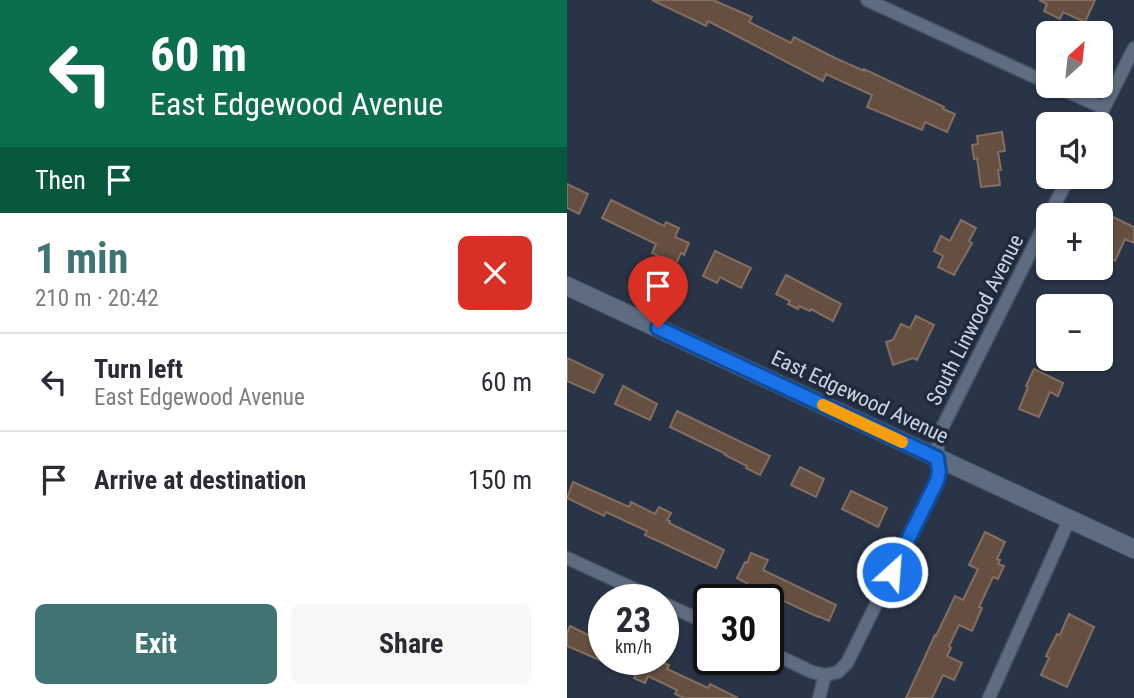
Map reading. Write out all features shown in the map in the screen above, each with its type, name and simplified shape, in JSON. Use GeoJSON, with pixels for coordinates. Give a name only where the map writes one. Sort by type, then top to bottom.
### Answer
{"type":"FeatureCollection","features":[{"type":"Feature","properties":{"kind":"main road","name":"East Edgewood Avenue"},"geometry":{"type":"LineString","coordinates":[[567,286],[1134,550]]}},
{"type":"Feature","properties":{"kind":"street"},"geometry":{"type":"LineString","coordinates":[[867,0],[1036,77]]}},
{"type":"Feature","properties":{"kind":"street"},"geometry":{"type":"LineString","coordinates":[[1102,112],[1134,48]]}},
{"type":"Feature","properties":{"kind":"street"},"geometry":{"type":"LineString","coordinates":[[1082,98],[1104,108]]}},
{"type":"Feature","properties":{"kind":"street","name":"South Linwood Avenue"},"geometry":{"type":"LineString","coordinates":[[825,675],[838,673],[847,663],[937,481],[939,434],[1036,242]]}},
{"type":"Feature","properties":{"kind":"street"},"geometry":{"type":"LineString","coordinates":[[989,698],[1069,520]]}},
{"type":"Feature","properties":{"kind":"street"},"geometry":{"type":"LineString","coordinates":[[567,558],[623,584]]}},
{"type":"Feature","properties":{"kind":"street"},"geometry":{"type":"LineString","coordinates":[[784,659],[825,675],[819,698]]}},
{"type":"Feature","properties":{"kind":"building"},"geometry":{"type":"Polygon","coordinates":[[[652,0],[713,0],[752,17],[749,22],[791,43],[794,37],[955,114],[947,132],[925,122],[922,130],[867,107],[872,95],[826,74],[823,81],[708,21],[706,26],[652,0]]]}},
{"type":"Feature","properties":{"kind":"building"},"geometry":{"type":"Polygon","coordinates":[[[1039,0],[1095,0],[1085,21],[1063,12],[1060,19],[1044,11],[1047,4],[1039,0]]]}},
{"type":"Feature","properties":{"kind":"building"},"geometry":{"type":"Polygon","coordinates":[[[1002,132],[1005,151],[998,152],[1000,185],[981,187],[977,158],[974,159],[972,145],[978,144],[977,136],[1002,132]]]}},
{"type":"Feature","properties":{"kind":"building"},"geometry":{"type":"Polygon","coordinates":[[[567,184],[588,194],[579,214],[567,208],[567,184]]]}},
{"type":"Feature","properties":{"kind":"building"},"geometry":{"type":"Polygon","coordinates":[[[611,200],[664,226],[666,222],[679,228],[675,237],[689,243],[684,255],[681,253],[676,264],[652,253],[656,244],[602,218],[611,200]]]}},
{"type":"Feature","properties":{"kind":"building"},"geometry":{"type":"Polygon","coordinates":[[[1113,217],[1134,227],[1134,243],[1125,239],[1115,261],[1113,217]]]}},
{"type":"Feature","properties":{"kind":"building"},"geometry":{"type":"Polygon","coordinates":[[[961,220],[976,228],[969,241],[972,243],[954,275],[938,267],[943,256],[934,251],[941,236],[950,241],[961,220]]]}},
{"type":"Feature","properties":{"kind":"building"},"geometry":{"type":"Polygon","coordinates":[[[715,251],[751,268],[741,288],[720,277],[717,283],[703,276],[715,251]]]}},
{"type":"Feature","properties":{"kind":"building"},"geometry":{"type":"Polygon","coordinates":[[[786,275],[841,304],[833,321],[811,309],[810,311],[799,306],[798,309],[788,304],[790,301],[776,294],[786,275]]]}},
{"type":"Feature","properties":{"kind":"building"},"geometry":{"type":"Polygon","coordinates":[[[916,316],[934,325],[917,360],[913,358],[893,365],[886,342],[893,340],[901,324],[910,328],[916,316]]]}},
{"type":"Feature","properties":{"kind":"building"},"geometry":{"type":"Polygon","coordinates":[[[567,358],[603,375],[594,393],[567,381],[567,358]]]}},
{"type":"Feature","properties":{"kind":"building"},"geometry":{"type":"Polygon","coordinates":[[[1034,369],[1063,383],[1058,396],[1050,392],[1039,417],[1019,409],[1028,387],[1026,386],[1034,369]]]}},
{"type":"Feature","properties":{"kind":"building"},"geometry":{"type":"Polygon","coordinates":[[[623,386],[657,404],[650,420],[615,404],[623,386]]]}},
{"type":"Feature","properties":{"kind":"building"},"geometry":{"type":"Polygon","coordinates":[[[677,411],[770,456],[760,475],[726,454],[670,427],[677,411]]]}},
{"type":"Feature","properties":{"kind":"building"},"geometry":{"type":"Polygon","coordinates":[[[800,467],[824,479],[816,497],[791,485],[800,467]]]}},
{"type":"Feature","properties":{"kind":"building"},"geometry":{"type":"Polygon","coordinates":[[[573,482],[629,507],[631,502],[655,514],[659,507],[671,513],[667,520],[669,523],[724,550],[716,568],[645,535],[647,531],[606,512],[604,516],[567,498],[573,482]]]}},
{"type":"Feature","properties":{"kind":"building"},"geometry":{"type":"Polygon","coordinates":[[[851,491],[887,508],[878,527],[842,509],[851,491]]]}},
{"type":"Feature","properties":{"kind":"building"},"geometry":{"type":"Polygon","coordinates":[[[985,532],[1005,542],[997,559],[1000,560],[998,564],[1004,566],[998,579],[993,577],[979,607],[982,608],[972,631],[959,625],[949,646],[951,648],[947,656],[962,663],[954,680],[943,675],[932,698],[906,698],[955,596],[963,600],[978,569],[969,565],[985,532]]]}},
{"type":"Feature","properties":{"kind":"building"},"geometry":{"type":"Polygon","coordinates":[[[751,553],[768,560],[763,570],[836,605],[829,621],[784,601],[784,584],[747,584],[737,578],[745,562],[747,563],[751,553]]]}},
{"type":"Feature","properties":{"kind":"building"},"geometry":{"type":"Polygon","coordinates":[[[1069,614],[1094,627],[1067,687],[1041,675],[1049,658],[1046,656],[1057,634],[1060,635],[1069,614]]]}},
{"type":"Feature","properties":{"kind":"building"},"geometry":{"type":"Polygon","coordinates":[[[570,626],[588,635],[588,655],[567,646],[570,626]]]}},
{"type":"Feature","properties":{"kind":"building"},"geometry":{"type":"Polygon","coordinates":[[[636,675],[679,675],[708,688],[710,684],[738,698],[684,698],[675,694],[677,690],[648,676],[645,683],[634,678],[636,675]]]}},
{"type":"Feature","properties":{"kind":"slow traffic"},"geometry":{"type":"LineString","coordinates":[[823,405],[902,442]]}},
{"type":"Feature","properties":{"kind":"route"},"geometry":{"type":"LineString","coordinates":[[658,328],[937,458],[937,481],[892,572]]}}]}
